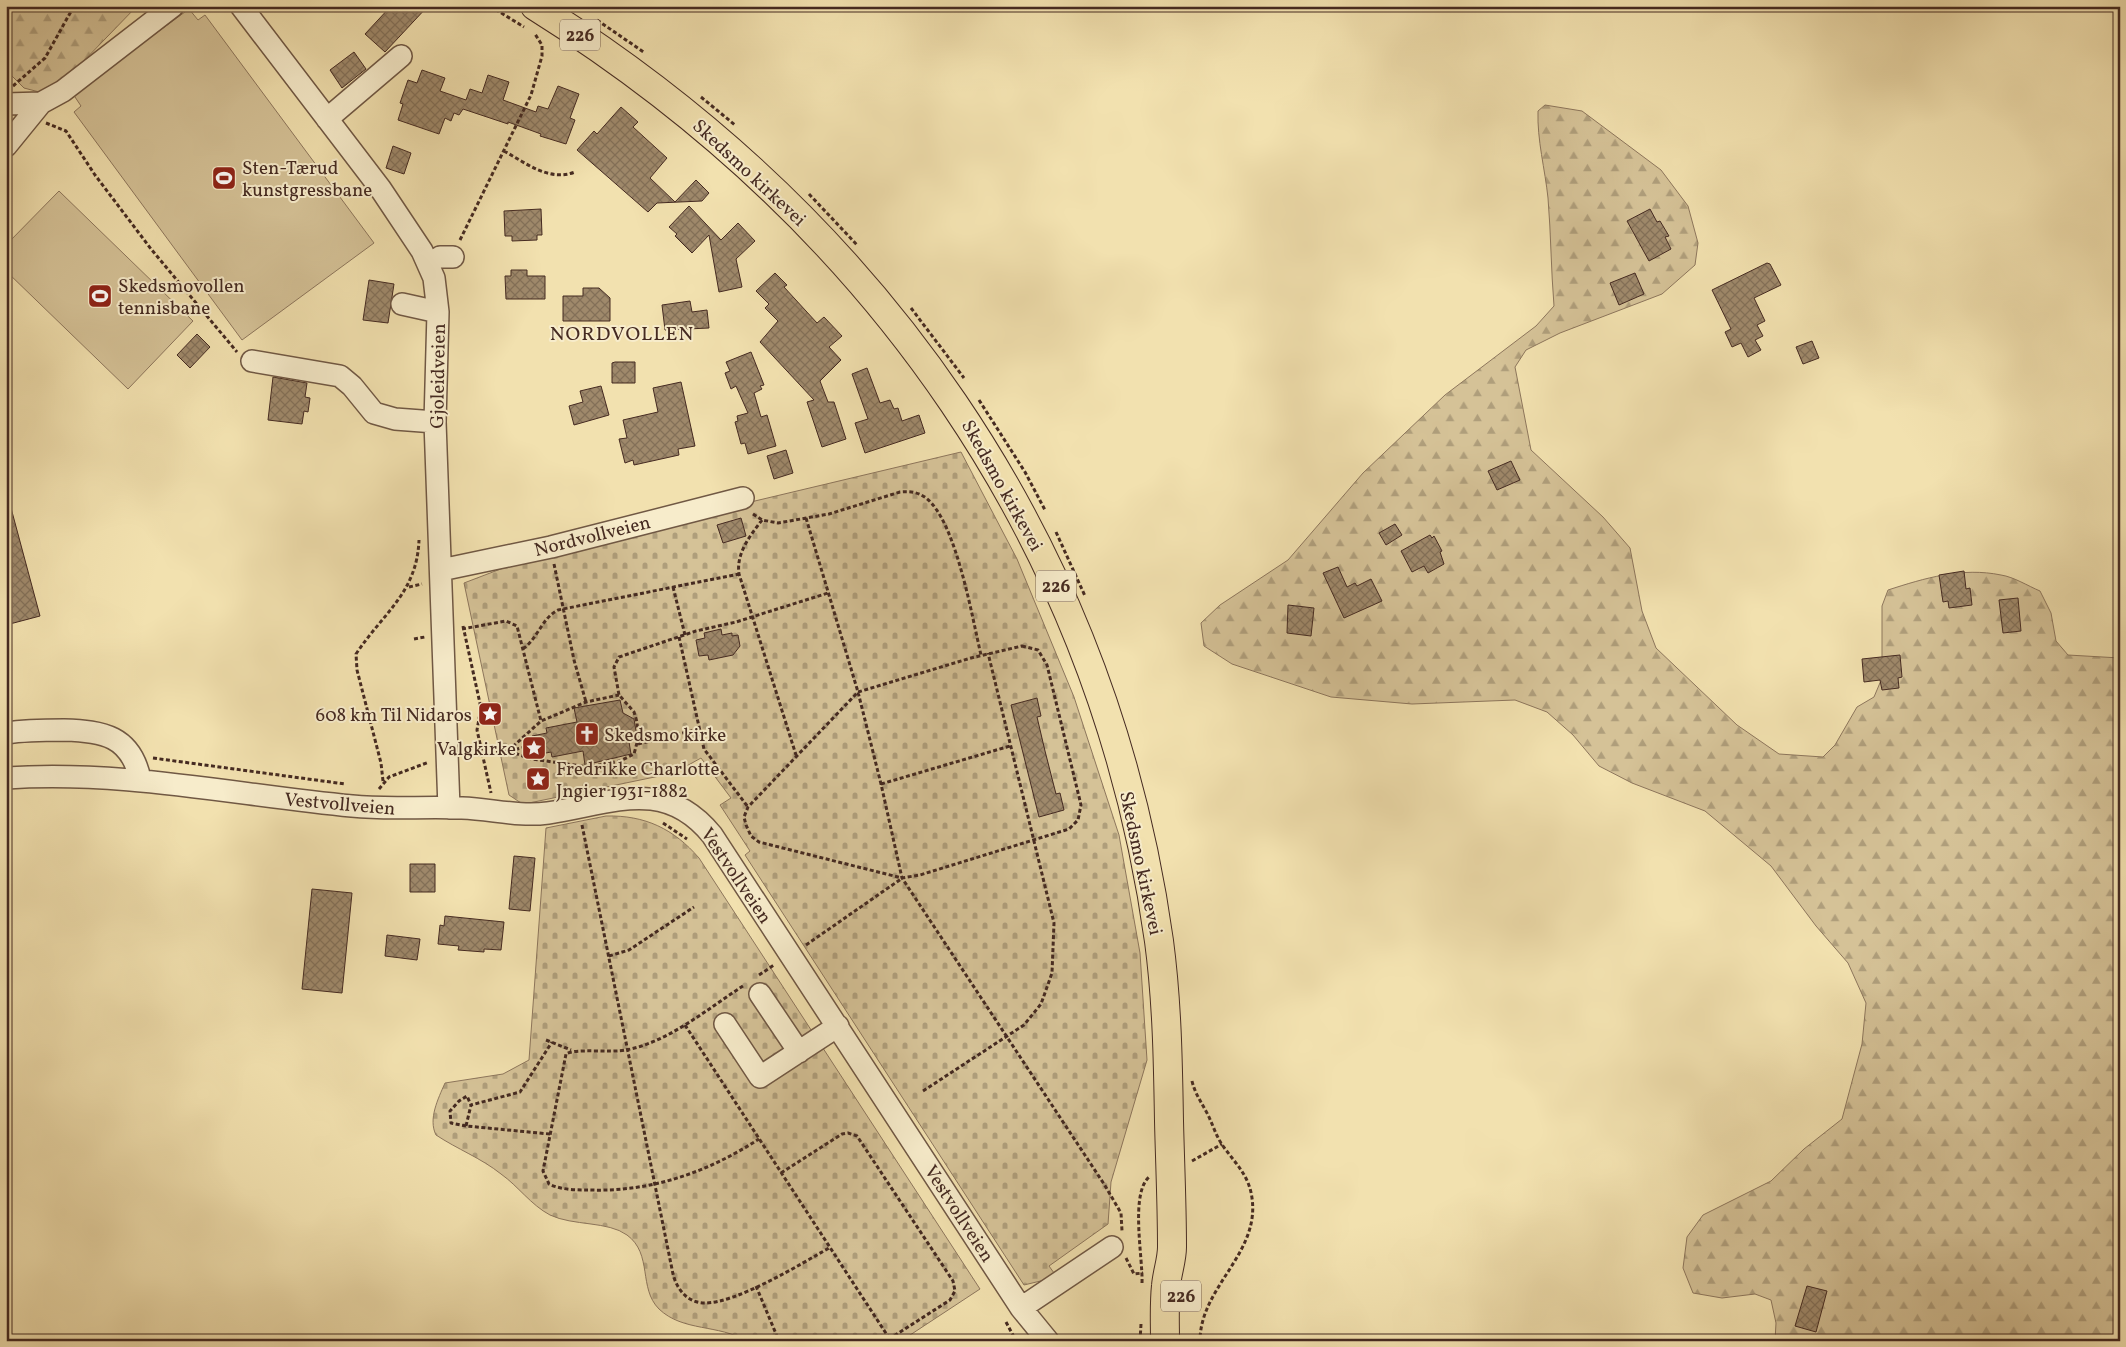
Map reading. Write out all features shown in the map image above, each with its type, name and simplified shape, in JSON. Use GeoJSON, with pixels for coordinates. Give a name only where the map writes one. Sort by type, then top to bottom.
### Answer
{"type":"FeatureCollection","features":[{"type":"Feature","properties":{"kind":"highway","name":"Skedsmo kirkevei"},"geometry":{"type":"LineString","coordinates":[[535,6],[610,55],[671,101],[730,150],[799,215],[867,289],[936,375],[984,446],[1024,516],[1063,602],[1100,698],[1125,782],[1144,862],[1159,941],[1168,1076],[1172,1253],[1166,1286],[1165,1341]]}},
{"type":"Feature","properties":{"kind":"highway","name":"Skedsmo kirkevei"},"geometry":{"type":"LineString","coordinates":[[1172,1253],[1181,1285],[1183,1341]]}},
{"type":"Feature","properties":{"kind":"street"},"geometry":{"type":"LineString","coordinates":[[6,146],[35,110],[63,91],[173,6]]}},
{"type":"Feature","properties":{"kind":"street","name":"Gjoleidveien"},"geometry":{"type":"LineString","coordinates":[[240,6],[380,188],[422,251],[434,278],[438,312],[435,422],[449,808]]}},
{"type":"Feature","properties":{"kind":"street"},"geometry":{"type":"LineString","coordinates":[[327,119],[401,56]]}},
{"type":"Feature","properties":{"kind":"street"},"geometry":{"type":"LineString","coordinates":[[9,96],[35,110]]}},
{"type":"Feature","properties":{"kind":"street"},"geometry":{"type":"LineString","coordinates":[[402,304],[438,312]]}},
{"type":"Feature","properties":{"kind":"street"},"geometry":{"type":"LineString","coordinates":[[252,362],[340,376],[352,386],[374,413],[395,420],[435,422]]}},
{"type":"Feature","properties":{"kind":"street","name":"Nordvollveien"},"geometry":{"type":"LineString","coordinates":[[441,570],[551,547],[743,498]]}},
{"type":"Feature","properties":{"kind":"street"},"geometry":{"type":"LineString","coordinates":[[6,734],[41,730],[101,733],[115,739],[134,758],[140,779]]}},
{"type":"Feature","properties":{"kind":"street","name":"Vestvollveien"},"geometry":{"type":"LineString","coordinates":[[6,778],[62,775],[140,779],[350,806],[386,814],[449,808],[533,814],[605,800],[644,797],[672,803],[688,811],[712,835],[838,1026],[1012,1313],[1048,1341]]}},
{"type":"Feature","properties":{"kind":"street"},"geometry":{"type":"LineString","coordinates":[[752,986],[799,1052]]}},
{"type":"Feature","properties":{"kind":"street"},"geometry":{"type":"LineString","coordinates":[[725,1024],[760,1078],[838,1026]]}},
{"type":"Feature","properties":{"kind":"street"},"geometry":{"type":"LineString","coordinates":[[1012,1313],[1114,1245]]}},
{"type":"Feature","properties":{"kind":"path"},"geometry":{"type":"LineString","coordinates":[[9,96],[21,77],[45,58],[74,6]]}},
{"type":"Feature","properties":{"kind":"path"},"geometry":{"type":"LineString","coordinates":[[446,257],[504,151],[531,95],[543,50],[536,35],[490,6]]}},
{"type":"Feature","properties":{"kind":"path"},"geometry":{"type":"LineString","coordinates":[[35,110],[66,131],[95,175],[151,249],[237,352],[252,362]]}},
{"type":"Feature","properties":{"kind":"path"},"geometry":{"type":"LineString","coordinates":[[504,151],[548,174],[562,176],[576,172]]}},
{"type":"Feature","properties":{"kind":"path"},"geometry":{"type":"LineString","coordinates":[[743,498],[748,509],[762,520],[778,522],[829,514],[900,492],[916,492],[928,499],[950,536],[981,655]]}},
{"type":"Feature","properties":{"kind":"path"},"geometry":{"type":"LineString","coordinates":[[806,518],[858,692],[882,784],[902,878],[1115,1202],[1121,1213],[1122,1234],[1114,1245],[1130,1262],[1134,1274],[1142,1273]]}},
{"type":"Feature","properties":{"kind":"path"},"geometry":{"type":"LineString","coordinates":[[762,520],[741,551],[738,560],[739,574],[796,756]]}},
{"type":"Feature","properties":{"kind":"path"},"geometry":{"type":"LineString","coordinates":[[369,788],[379,789],[383,781],[381,763],[357,670],[356,654],[408,587],[414,573],[418,555],[419,532]]}},
{"type":"Feature","properties":{"kind":"path"},"geometry":{"type":"LineString","coordinates":[[551,547],[586,702]]}},
{"type":"Feature","properties":{"kind":"path"},"geometry":{"type":"LineString","coordinates":[[524,649],[534,639],[549,616],[558,610],[739,574]]}},
{"type":"Feature","properties":{"kind":"path"},"geometry":{"type":"LineString","coordinates":[[673,587],[685,635]]}},
{"type":"Feature","properties":{"kind":"path"},"geometry":{"type":"LineString","coordinates":[[508,751],[532,759],[588,767],[628,758],[634,754],[638,744],[638,732],[634,712],[619,695],[614,667],[619,657],[685,635],[828,594]]}},
{"type":"Feature","properties":{"kind":"path"},"geometry":{"type":"LineString","coordinates":[[461,619],[481,708],[477,730],[492,802]]}},
{"type":"Feature","properties":{"kind":"path"},"geometry":{"type":"LineString","coordinates":[[456,630],[510,621],[517,626],[541,721]]}},
{"type":"Feature","properties":{"kind":"path"},"geometry":{"type":"LineString","coordinates":[[679,637],[706,754],[748,807]]}},
{"type":"Feature","properties":{"kind":"path"},"geometry":{"type":"LineString","coordinates":[[1022,646],[1038,650],[1047,665],[1081,805],[1075,824],[1069,829],[920,875],[902,878],[759,842],[752,836],[744,817],[748,807],[858,692],[981,655],[1022,646]]}},
{"type":"Feature","properties":{"kind":"path"},"geometry":{"type":"LineString","coordinates":[[923,1091],[1024,1024],[1041,1004],[1052,973],[1054,923],[988,653]]}},
{"type":"Feature","properties":{"kind":"path"},"geometry":{"type":"LineString","coordinates":[[508,751],[541,721],[586,702],[619,695]]}},
{"type":"Feature","properties":{"kind":"path"},"geometry":{"type":"LineString","coordinates":[[638,744],[699,729]]}},
{"type":"Feature","properties":{"kind":"path"},"geometry":{"type":"LineString","coordinates":[[454,757],[483,756],[534,745]]}},
{"type":"Feature","properties":{"kind":"path"},"geometry":{"type":"LineString","coordinates":[[882,784],[1010,746]]}},
{"type":"Feature","properties":{"kind":"path"},"geometry":{"type":"LineString","coordinates":[[134,758],[175,760],[349,785]]}},
{"type":"Feature","properties":{"kind":"path"},"geometry":{"type":"LineString","coordinates":[[383,781],[432,761]]}},
{"type":"Feature","properties":{"kind":"path"},"geometry":{"type":"LineString","coordinates":[[581,817],[673,1274],[683,1294],[693,1300],[706,1303],[722,1300],[756,1286],[830,1248]]}},
{"type":"Feature","properties":{"kind":"path"},"geometry":{"type":"LineString","coordinates":[[660,822],[679,833],[693,845]]}},
{"type":"Feature","properties":{"kind":"path"},"geometry":{"type":"LineString","coordinates":[[798,950],[902,878]]}},
{"type":"Feature","properties":{"kind":"path"},"geometry":{"type":"LineString","coordinates":[[609,956],[629,950],[694,907]]}},
{"type":"Feature","properties":{"kind":"path"},"geometry":{"type":"LineString","coordinates":[[768,958],[779,974]]}},
{"type":"Feature","properties":{"kind":"path"},"geometry":{"type":"LineString","coordinates":[[546,1040],[572,1050],[600,1052],[628,1050],[656,1041],[752,986],[774,966]]}},
{"type":"Feature","properties":{"kind":"path"},"geometry":{"type":"LineString","coordinates":[[684,1024],[889,1340],[950,1300],[955,1288],[860,1138],[851,1133],[842,1134],[781,1173]]}},
{"type":"Feature","properties":{"kind":"path"},"geometry":{"type":"LineString","coordinates":[[471,1105],[520,1092],[552,1042]]}},
{"type":"Feature","properties":{"kind":"path"},"geometry":{"type":"LineString","coordinates":[[572,1050],[564,1056],[550,1134],[544,1172],[549,1184],[561,1188],[595,1190],[654,1184],[702,1170],[759,1140]]}},
{"type":"Feature","properties":{"kind":"path"},"geometry":{"type":"LineString","coordinates":[[466,1126],[471,1105],[467,1096],[464,1096],[450,1111],[451,1123],[466,1126],[550,1134]]}},
{"type":"Feature","properties":{"kind":"path"},"geometry":{"type":"LineString","coordinates":[[1184,1164],[1222,1144]]}},
{"type":"Feature","properties":{"kind":"path"},"geometry":{"type":"LineString","coordinates":[[1142,1290],[1139,1200],[1142,1185],[1153,1175]]}},
{"type":"Feature","properties":{"kind":"path"},"geometry":{"type":"LineString","coordinates":[[756,1286],[779,1341]]}},
{"type":"Feature","properties":{"kind":"path"},"geometry":{"type":"LineString","coordinates":[[1200,1341],[1206,1310]]}},
{"type":"Feature","properties":{"kind":"path"},"geometry":{"type":"LineString","coordinates":[[1012,1313],[1016,1341]]}},
{"type":"Feature","properties":{"kind":"path"},"geometry":{"type":"LineString","coordinates":[[1140,1341],[1141,1317]]}},
{"type":"Feature","properties":{"kind":"green space"},"geometry":{"type":"Polygon","coordinates":[[[8,6],[137,6],[76,69],[43,93],[24,88],[6,70],[6,11],[8,6]]]}},
{"type":"Feature","properties":{"kind":"green space","name":"Sten-Tærud kunstgressbane"},"geometry":{"type":"Polygon","coordinates":[[[189,9],[198,20],[205,15],[374,243],[242,340],[74,112],[81,106],[73,94],[189,9]]]}},
{"type":"Feature","properties":{"kind":"green space"},"geometry":{"type":"Polygon","coordinates":[[[1545,105],[1582,111],[1661,170],[1688,206],[1698,243],[1695,265],[1662,294],[1560,333],[1526,350],[1515,367],[1531,450],[1603,517],[1630,548],[1642,611],[1656,648],[1737,725],[1779,754],[1823,757],[1835,745],[1857,707],[1874,697],[1882,678],[1882,606],[1888,590],[1916,581],[1958,573],[1972,572],[2006,576],[2040,591],[2051,613],[2056,641],[2068,655],[2120,658],[2120,1341],[1775,1341],[1776,1323],[1771,1300],[1755,1294],[1722,1298],[1693,1293],[1683,1268],[1687,1237],[1703,1215],[1771,1181],[1804,1149],[1842,1119],[1862,1044],[1866,1003],[1848,963],[1816,926],[1771,866],[1705,811],[1632,783],[1599,766],[1573,735],[1547,712],[1515,700],[1412,704],[1331,697],[1232,664],[1204,646],[1201,623],[1220,605],[1288,560],[1363,473],[1445,395],[1536,326],[1554,306],[1548,198],[1538,122],[1538,111],[1545,105]]]}},
{"type":"Feature","properties":{"kind":"green space","name":"Skedsmovollen tennisbane"},"geometry":{"type":"Polygon","coordinates":[[[59,191],[193,321],[128,389],[6,271],[6,245],[59,191]]]}},
{"type":"Feature","properties":{"kind":"green space"},"geometry":{"type":"Polygon","coordinates":[[[961,452],[1017,559],[1074,697],[1119,835],[1140,953],[1147,1060],[1111,1182],[1108,1224],[1049,1266],[1057,1277],[1024,1285],[745,855],[750,851],[720,805],[731,798],[701,758],[674,773],[529,803],[521,803],[509,795],[464,583],[553,549],[961,452]]]}},
{"type":"Feature","properties":{"kind":"green space"},"geometry":{"type":"Polygon","coordinates":[[[606,816],[633,818],[658,826],[679,839],[699,858],[980,1289],[901,1341],[746,1341],[724,1332],[679,1321],[659,1309],[649,1291],[640,1252],[627,1235],[600,1225],[569,1221],[550,1215],[493,1168],[436,1135],[433,1116],[445,1083],[503,1074],[529,1060],[546,828],[606,816]]]}},
{"type":"Feature","properties":{"kind":"building"},"geometry":{"type":"Polygon","coordinates":[[[391,6],[428,6],[385,52],[365,34],[391,6]]]}},
{"type":"Feature","properties":{"kind":"building"},"geometry":{"type":"Polygon","coordinates":[[[354,52],[366,69],[342,88],[330,70],[354,52]]]}},
{"type":"Feature","properties":{"kind":"building"},"geometry":{"type":"Polygon","coordinates":[[[422,70],[445,78],[440,91],[466,100],[470,89],[482,93],[488,75],[509,82],[503,100],[536,112],[538,106],[548,109],[558,86],[579,94],[570,118],[575,120],[566,144],[540,136],[541,134],[508,122],[508,124],[463,109],[459,115],[454,113],[451,121],[445,118],[439,134],[398,120],[403,104],[400,103],[408,80],[417,83],[422,70]]]}},
{"type":"Feature","properties":{"kind":"building"},"geometry":{"type":"Polygon","coordinates":[[[621,107],[638,122],[633,127],[667,158],[650,178],[675,202],[696,180],[709,193],[702,201],[657,203],[648,212],[577,150],[594,131],[597,134],[621,107]]]}},
{"type":"Feature","properties":{"kind":"building"},"geometry":{"type":"Polygon","coordinates":[[[393,146],[411,153],[404,174],[386,168],[393,146]]]}},
{"type":"Feature","properties":{"kind":"building"},"geometry":{"type":"Polygon","coordinates":[[[689,206],[721,240],[738,223],[755,241],[736,259],[742,287],[719,292],[709,235],[692,253],[669,227],[689,206]]]}},
{"type":"Feature","properties":{"kind":"building"},"geometry":{"type":"Polygon","coordinates":[[[541,209],[542,235],[537,235],[537,240],[512,241],[512,236],[505,236],[504,211],[541,209]]]}},
{"type":"Feature","properties":{"kind":"building"},"geometry":{"type":"Polygon","coordinates":[[[1650,209],[1657,222],[1660,221],[1669,236],[1665,237],[1671,249],[1649,261],[1627,221],[1650,209]]]}},
{"type":"Feature","properties":{"kind":"building"},"geometry":{"type":"Polygon","coordinates":[[[1767,263],[1770,264],[1781,285],[1754,298],[1765,321],[1757,325],[1763,336],[1755,340],[1761,350],[1748,357],[1741,343],[1732,347],[1725,332],[1731,329],[1712,290],[1767,263]]]}},
{"type":"Feature","properties":{"kind":"building"},"geometry":{"type":"Polygon","coordinates":[[[511,270],[527,270],[527,276],[545,276],[545,299],[506,299],[505,276],[511,276],[511,270]]]}},
{"type":"Feature","properties":{"kind":"building"},"geometry":{"type":"Polygon","coordinates":[[[775,273],[787,285],[784,287],[817,323],[824,317],[842,336],[829,347],[841,360],[820,381],[828,402],[834,402],[846,439],[822,447],[807,402],[814,400],[760,342],[778,321],[765,308],[769,304],[756,291],[775,273]]]}},
{"type":"Feature","properties":{"kind":"building"},"geometry":{"type":"Polygon","coordinates":[[[1635,273],[1644,294],[1619,305],[1610,283],[1635,273]]]}},
{"type":"Feature","properties":{"kind":"building"},"geometry":{"type":"Polygon","coordinates":[[[369,280],[394,284],[388,323],[363,320],[369,280]]]}},
{"type":"Feature","properties":{"kind":"building"},"geometry":{"type":"Polygon","coordinates":[[[583,288],[599,288],[610,298],[610,321],[563,321],[563,296],[583,296],[583,288]]]}},
{"type":"Feature","properties":{"kind":"building"},"geometry":{"type":"Polygon","coordinates":[[[690,301],[692,312],[707,310],[709,328],[665,330],[662,305],[690,301]]]}},
{"type":"Feature","properties":{"kind":"building"},"geometry":{"type":"Polygon","coordinates":[[[197,334],[210,347],[190,368],[177,355],[197,334]]]}},
{"type":"Feature","properties":{"kind":"building"},"geometry":{"type":"Polygon","coordinates":[[[1812,341],[1819,358],[1803,364],[1796,347],[1812,341]]]}},
{"type":"Feature","properties":{"kind":"building"},"geometry":{"type":"Polygon","coordinates":[[[751,352],[764,385],[760,386],[762,389],[754,393],[761,417],[767,415],[776,446],[748,454],[745,443],[741,444],[735,422],[738,421],[737,416],[748,413],[736,386],[731,389],[725,373],[730,371],[726,362],[751,352]]]}},
{"type":"Feature","properties":{"kind":"building"},"geometry":{"type":"Polygon","coordinates":[[[635,362],[635,383],[612,383],[612,363],[635,362]]]}},
{"type":"Feature","properties":{"kind":"building"},"geometry":{"type":"Polygon","coordinates":[[[867,368],[880,403],[890,400],[894,409],[898,408],[902,421],[919,415],[925,433],[865,453],[855,423],[868,419],[852,374],[867,368]]]}},
{"type":"Feature","properties":{"kind":"building"},"geometry":{"type":"Polygon","coordinates":[[[273,377],[307,383],[305,397],[310,398],[308,412],[304,411],[302,424],[268,420],[273,377]]]}},
{"type":"Feature","properties":{"kind":"building"},"geometry":{"type":"Polygon","coordinates":[[[681,382],[695,446],[678,449],[679,455],[634,465],[633,460],[625,463],[619,439],[627,438],[623,420],[658,412],[653,388],[681,382]]]}},
{"type":"Feature","properties":{"kind":"building"},"geometry":{"type":"Polygon","coordinates":[[[601,386],[609,415],[574,425],[569,406],[583,402],[580,391],[601,386]]]}},
{"type":"Feature","properties":{"kind":"building"},"geometry":{"type":"Polygon","coordinates":[[[786,450],[793,473],[774,479],[767,456],[786,450]]]}},
{"type":"Feature","properties":{"kind":"building"},"geometry":{"type":"Polygon","coordinates":[[[1511,461],[1520,480],[1497,490],[1488,471],[1511,461]]]}},
{"type":"Feature","properties":{"kind":"building"},"geometry":{"type":"Polygon","coordinates":[[[6,508],[11,508],[40,616],[6,625],[6,508]]]}},
{"type":"Feature","properties":{"kind":"building"},"geometry":{"type":"Polygon","coordinates":[[[741,518],[746,536],[723,543],[717,525],[741,518]]]}},
{"type":"Feature","properties":{"kind":"building"},"geometry":{"type":"Polygon","coordinates":[[[1395,524],[1402,535],[1386,545],[1379,533],[1395,524]]]}},
{"type":"Feature","properties":{"kind":"building"},"geometry":{"type":"Polygon","coordinates":[[[1430,535],[1432,538],[1434,536],[1442,551],[1440,552],[1444,564],[1428,573],[1424,566],[1412,572],[1401,551],[1430,535]]]}},
{"type":"Feature","properties":{"kind":"building"},"geometry":{"type":"Polygon","coordinates":[[[1338,567],[1347,587],[1355,583],[1357,586],[1371,579],[1382,601],[1344,618],[1323,573],[1338,567]]]}},
{"type":"Feature","properties":{"kind":"building"},"geometry":{"type":"Polygon","coordinates":[[[1964,571],[1966,589],[1970,588],[1972,605],[1949,608],[1948,601],[1943,602],[1939,575],[1964,571]]]}},
{"type":"Feature","properties":{"kind":"building"},"geometry":{"type":"Polygon","coordinates":[[[2018,598],[2021,631],[2003,633],[1999,600],[2018,598]]]}},
{"type":"Feature","properties":{"kind":"building"},"geometry":{"type":"Polygon","coordinates":[[[1288,605],[1314,608],[1311,636],[1287,633],[1288,605]]]}},
{"type":"Feature","properties":{"kind":"building"},"geometry":{"type":"Polygon","coordinates":[[[721,629],[722,635],[732,633],[732,636],[738,635],[740,646],[733,655],[709,660],[708,655],[699,656],[696,640],[705,638],[704,633],[721,629]]]}},
{"type":"Feature","properties":{"kind":"building"},"geometry":{"type":"Polygon","coordinates":[[[1900,655],[1902,677],[1898,678],[1899,688],[1882,690],[1880,680],[1864,682],[1862,659],[1900,655]]]}},
{"type":"Feature","properties":{"kind":"building"},"geometry":{"type":"Polygon","coordinates":[[[1037,698],[1041,716],[1037,717],[1045,751],[1056,794],[1060,793],[1064,810],[1039,817],[1011,705],[1037,698]]]}},
{"type":"Feature","properties":{"kind":"building","name":"Skedsmo kirke"},"geometry":{"type":"Polygon","coordinates":[[[620,700],[623,713],[634,719],[636,731],[629,742],[631,754],[585,765],[583,751],[552,757],[551,752],[536,755],[532,736],[547,733],[546,728],[577,722],[574,708],[620,700]]]}},
{"type":"Feature","properties":{"kind":"building"},"geometry":{"type":"Polygon","coordinates":[[[514,856],[535,858],[530,911],[509,909],[514,856]]]}},
{"type":"Feature","properties":{"kind":"building"},"geometry":{"type":"Polygon","coordinates":[[[410,864],[435,864],[435,892],[410,892],[410,864]]]}},
{"type":"Feature","properties":{"kind":"building"},"geometry":{"type":"Polygon","coordinates":[[[312,889],[352,893],[342,993],[302,989],[312,889]]]}},
{"type":"Feature","properties":{"kind":"building"},"geometry":{"type":"Polygon","coordinates":[[[445,916],[504,922],[501,950],[484,949],[484,952],[458,950],[459,946],[438,944],[440,925],[444,926],[445,916]]]}},
{"type":"Feature","properties":{"kind":"building"},"geometry":{"type":"Polygon","coordinates":[[[387,935],[420,939],[417,960],[385,956],[387,935]]]}},
{"type":"Feature","properties":{"kind":"building"},"geometry":{"type":"Polygon","coordinates":[[[1807,1286],[1827,1291],[1816,1332],[1795,1326],[1807,1286]]]}},
{"type":"Feature","properties":{"kind":"place","name":"Sten-Tærud kunstgressbane"},"geometry":{"type":"Point","coordinates":[224,178]}},
{"type":"Feature","properties":{"kind":"place","name":"Skedsmovollen tennisbane"},"geometry":{"type":"Point","coordinates":[100,296]}},
{"type":"Feature","properties":{"kind":"place","name":"608 km Til Nidaros"},"geometry":{"type":"Point","coordinates":[490,714]}},
{"type":"Feature","properties":{"kind":"place","name":"Skedsmo kirke"},"geometry":{"type":"Point","coordinates":[587,734]}},
{"type":"Feature","properties":{"kind":"place","name":"Valgkirke"},"geometry":{"type":"Point","coordinates":[534,748]}},
{"type":"Feature","properties":{"kind":"place","name":"Fredrikke Charlotte Jngier 1931-1882"},"geometry":{"type":"Point","coordinates":[538,779]}},
{"type":"Feature","properties":{"kind":"district","name":"NORDVOLLEN"},"geometry":{"type":"Point","coordinates":[622,333]}}]}
